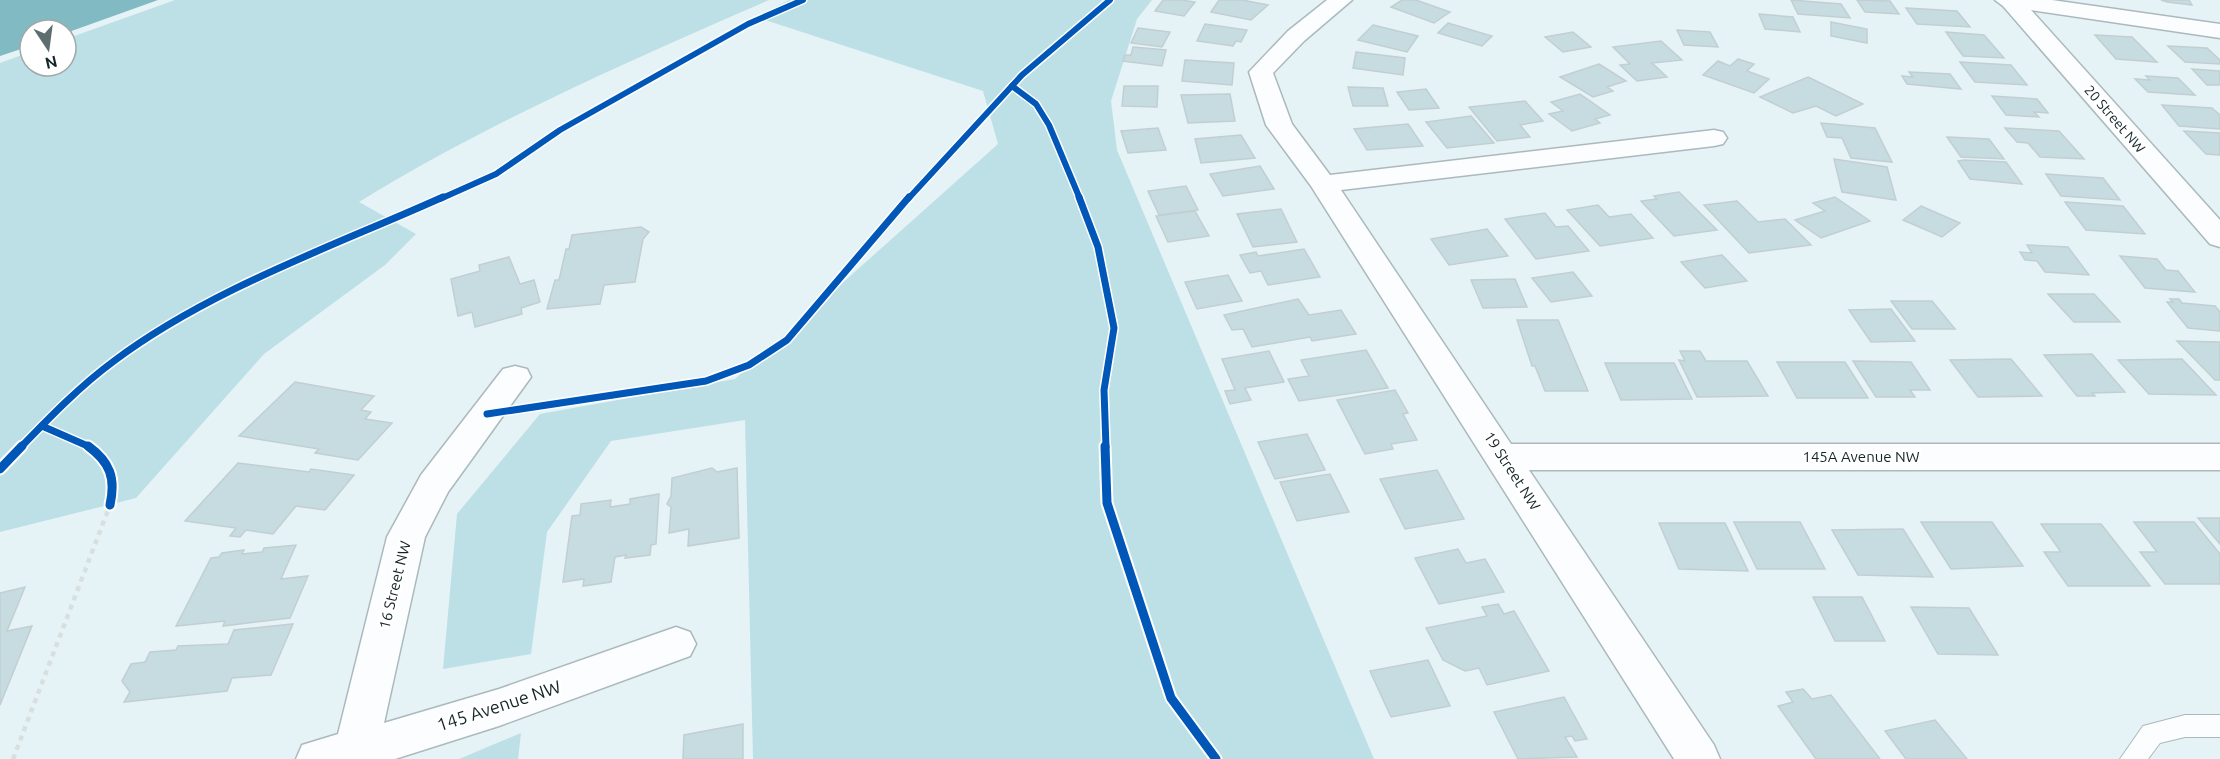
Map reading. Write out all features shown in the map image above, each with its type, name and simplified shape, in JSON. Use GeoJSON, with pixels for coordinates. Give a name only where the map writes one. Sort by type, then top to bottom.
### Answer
{"type":"FeatureCollection","features":[{"type":"Feature","properties":{"kind":"street","name":"19 Street NW"},"geometry":{"type":"LineString","coordinates":[[1341,0],[1296,36],[1260,72],[1279,125],[1323,184],[1698,759]]}},
{"type":"Feature","properties":{"kind":"street"},"geometry":{"type":"LineString","coordinates":[[2006,0],[2220,31]]}},
{"type":"Feature","properties":{"kind":"street","name":"20 Street NW"},"geometry":{"type":"LineString","coordinates":[[2011,1],[2220,238]]}},
{"type":"Feature","properties":{"kind":"street"},"geometry":{"type":"LineString","coordinates":[[1323,184],[1714,138]]}},
{"type":"Feature","properties":{"kind":"street","name":"16 Street NW"},"geometry":{"type":"LineString","coordinates":[[337,755],[406,537],[434,484],[515,377]]}},
{"type":"Feature","properties":{"kind":"street","name":"145A Avenue NW"},"geometry":{"type":"LineString","coordinates":[[1503,457],[2220,457]]}},
{"type":"Feature","properties":{"kind":"street","name":"145 Avenue NW"},"geometry":{"type":"LineString","coordinates":[[337,755],[469,717],[676,644]]}},
{"type":"Feature","properties":{"kind":"lane"},"geometry":{"type":"LineString","coordinates":[[2133,759],[2152,734],[2185,726],[2220,726]]}},
{"type":"Feature","properties":{"kind":"path"},"geometry":{"type":"LineString","coordinates":[[13,759],[113,496]]}},
{"type":"Feature","properties":{"kind":"shaded area"},"geometry":{"type":"Polygon","coordinates":[[[0,0],[158,0],[78,29],[78,18],[18,18],[18,50],[0,56],[0,0]]]}},
{"type":"Feature","properties":{"kind":"shaded area"},"geometry":{"type":"Polygon","coordinates":[[[175,0],[769,0],[509,119],[458,145],[359,202],[416,234],[385,265],[264,354],[136,498],[0,532],[0,63],[18,56],[18,78],[78,78],[78,35],[175,0]]]}},
{"type":"Feature","properties":{"kind":"shaded area"},"geometry":{"type":"Polygon","coordinates":[[[789,0],[1152,0],[1137,19],[1111,101],[1117,150],[1374,759],[753,759],[745,420],[611,441],[547,532],[531,654],[443,669],[457,514],[540,414],[735,379],[998,144],[983,91],[756,17],[789,0]]]}},
{"type":"Feature","properties":{"kind":"shaded area"},"geometry":{"type":"Polygon","coordinates":[[[521,733],[518,759],[459,759],[521,733]]]}},
{"type":"Feature","properties":{"kind":"building"},"geometry":{"type":"Polygon","coordinates":[[[1163,0],[1195,2],[1184,16],[1155,11],[1163,0]]]}},
{"type":"Feature","properties":{"kind":"building"},"geometry":{"type":"Polygon","coordinates":[[[1219,0],[1242,0],[1268,5],[1251,20],[1211,12],[1219,0]]]}},
{"type":"Feature","properties":{"kind":"building"},"geometry":{"type":"Polygon","coordinates":[[[1402,0],[1416,0],[1450,12],[1434,23],[1391,7],[1402,0]]]}},
{"type":"Feature","properties":{"kind":"building"},"geometry":{"type":"Polygon","coordinates":[[[1791,0],[1841,4],[1850,18],[1798,14],[1791,0]]]}},
{"type":"Feature","properties":{"kind":"building"},"geometry":{"type":"Polygon","coordinates":[[[1857,0],[1890,1],[1899,14],[1865,12],[1857,0]]]}},
{"type":"Feature","properties":{"kind":"building"},"geometry":{"type":"Polygon","coordinates":[[[2161,0],[2189,0],[2192,5],[2167,2],[2161,0]]]}},
{"type":"Feature","properties":{"kind":"building"},"geometry":{"type":"Polygon","coordinates":[[[1906,8],[1957,11],[1970,27],[1917,24],[1906,8]]]}},
{"type":"Feature","properties":{"kind":"building"},"geometry":{"type":"Polygon","coordinates":[[[1759,14],[1793,17],[1800,32],[1765,29],[1759,14]]]}},
{"type":"Feature","properties":{"kind":"building"},"geometry":{"type":"Polygon","coordinates":[[[1831,22],[1867,29],[1867,43],[1831,36],[1831,22]]]}},
{"type":"Feature","properties":{"kind":"building"},"geometry":{"type":"Polygon","coordinates":[[[1448,23],[1492,36],[1482,46],[1438,33],[1448,23]]]}},
{"type":"Feature","properties":{"kind":"building"},"geometry":{"type":"Polygon","coordinates":[[[1205,24],[1247,30],[1241,42],[1236,41],[1233,46],[1197,41],[1205,24]]]}},
{"type":"Feature","properties":{"kind":"building"},"geometry":{"type":"Polygon","coordinates":[[[1373,25],[1418,36],[1407,52],[1358,40],[1373,25]]]}},
{"type":"Feature","properties":{"kind":"building"},"geometry":{"type":"Polygon","coordinates":[[[1138,28],[1170,32],[1162,47],[1131,43],[1138,28]]]}},
{"type":"Feature","properties":{"kind":"building"},"geometry":{"type":"Polygon","coordinates":[[[1677,30],[1710,32],[1718,47],[1684,45],[1677,30]]]}},
{"type":"Feature","properties":{"kind":"building"},"geometry":{"type":"Polygon","coordinates":[[[1573,32],[1591,47],[1563,52],[1545,37],[1573,32]]]}},
{"type":"Feature","properties":{"kind":"building"},"geometry":{"type":"Polygon","coordinates":[[[1946,32],[1984,35],[2004,58],[1963,56],[1946,32]]]}},
{"type":"Feature","properties":{"kind":"building"},"geometry":{"type":"Polygon","coordinates":[[[2095,35],[2132,37],[2157,62],[2116,59],[2095,35]]]}},
{"type":"Feature","properties":{"kind":"building"},"geometry":{"type":"Polygon","coordinates":[[[1661,41],[1682,60],[1652,63],[1667,77],[1637,81],[1620,65],[1630,64],[1613,47],[1661,41]]]}},
{"type":"Feature","properties":{"kind":"building"},"geometry":{"type":"Polygon","coordinates":[[[2168,46],[2207,48],[2220,60],[2220,64],[2185,62],[2168,46]]]}},
{"type":"Feature","properties":{"kind":"building"},"geometry":{"type":"Polygon","coordinates":[[[1133,47],[1166,50],[1162,66],[1123,61],[1125,55],[1131,55],[1133,47]]]}},
{"type":"Feature","properties":{"kind":"building"},"geometry":{"type":"Polygon","coordinates":[[[1356,52],[1405,58],[1403,75],[1353,68],[1356,52]]]}},
{"type":"Feature","properties":{"kind":"building"},"geometry":{"type":"Polygon","coordinates":[[[1738,59],[1754,64],[1747,71],[1769,79],[1754,93],[1703,75],[1718,61],[1730,66],[1738,59]]]}},
{"type":"Feature","properties":{"kind":"building"},"geometry":{"type":"Polygon","coordinates":[[[1185,60],[1234,63],[1232,85],[1182,81],[1185,60]]]}},
{"type":"Feature","properties":{"kind":"building"},"geometry":{"type":"Polygon","coordinates":[[[1960,62],[2011,65],[2027,85],[1975,82],[1960,62]]]}},
{"type":"Feature","properties":{"kind":"building"},"geometry":{"type":"Polygon","coordinates":[[[1599,64],[1626,81],[1607,87],[1613,91],[1593,97],[1560,77],[1599,64]]]}},
{"type":"Feature","properties":{"kind":"building"},"geometry":{"type":"Polygon","coordinates":[[[2192,69],[2220,71],[2220,85],[2207,85],[2192,69]]]}},
{"type":"Feature","properties":{"kind":"building"},"geometry":{"type":"Polygon","coordinates":[[[1909,72],[1950,74],[1961,89],[1907,84],[1902,76],[1913,77],[1909,72]]]}},
{"type":"Feature","properties":{"kind":"building"},"geometry":{"type":"Polygon","coordinates":[[[2146,76],[2178,78],[2195,95],[2148,92],[2135,79],[2150,80],[2146,76]]]}},
{"type":"Feature","properties":{"kind":"building"},"geometry":{"type":"Polygon","coordinates":[[[1808,77],[1863,104],[1836,116],[1816,106],[1793,113],[1760,97],[1808,77]]]}},
{"type":"Feature","properties":{"kind":"building"},"geometry":{"type":"Polygon","coordinates":[[[1124,86],[1158,86],[1157,107],[1122,106],[1124,86]]]}},
{"type":"Feature","properties":{"kind":"building"},"geometry":{"type":"Polygon","coordinates":[[[1348,87],[1383,88],[1388,106],[1353,106],[1348,87]]]}},
{"type":"Feature","properties":{"kind":"building"},"geometry":{"type":"Polygon","coordinates":[[[1426,89],[1439,108],[1409,110],[1397,92],[1426,89]]]}},
{"type":"Feature","properties":{"kind":"building"},"geometry":{"type":"Polygon","coordinates":[[[1230,94],[1235,121],[1188,123],[1181,95],[1230,94]]]}},
{"type":"Feature","properties":{"kind":"building"},"geometry":{"type":"Polygon","coordinates":[[[1580,94],[1610,115],[1595,119],[1600,123],[1572,131],[1549,114],[1563,111],[1551,102],[1580,94]]]}},
{"type":"Feature","properties":{"kind":"building"},"geometry":{"type":"Polygon","coordinates":[[[1992,96],[2037,99],[2048,113],[2034,112],[2039,117],[2006,115],[1992,96]]]}},
{"type":"Feature","properties":{"kind":"building"},"geometry":{"type":"Polygon","coordinates":[[[1525,101],[1543,121],[1520,125],[1530,137],[1497,141],[1469,107],[1525,101]]]}},
{"type":"Feature","properties":{"kind":"building"},"geometry":{"type":"Polygon","coordinates":[[[2162,105],[2212,108],[2220,115],[2220,129],[2179,126],[2162,105]]]}},
{"type":"Feature","properties":{"kind":"building"},"geometry":{"type":"Polygon","coordinates":[[[1471,116],[1494,143],[1447,148],[1426,122],[1471,116]]]}},
{"type":"Feature","properties":{"kind":"building"},"geometry":{"type":"Polygon","coordinates":[[[1821,123],[1875,128],[1892,162],[1851,158],[1842,138],[1827,137],[1821,123]]]}},
{"type":"Feature","properties":{"kind":"building"},"geometry":{"type":"Polygon","coordinates":[[[1408,124],[1423,146],[1367,150],[1354,129],[1408,124]]]}},
{"type":"Feature","properties":{"kind":"building"},"geometry":{"type":"Polygon","coordinates":[[[1158,128],[1166,150],[1128,153],[1121,131],[1158,128]]]}},
{"type":"Feature","properties":{"kind":"building"},"geometry":{"type":"Polygon","coordinates":[[[2005,128],[2059,131],[2084,159],[2040,157],[2028,143],[2017,142],[2005,128]]]}},
{"type":"Feature","properties":{"kind":"building"},"geometry":{"type":"Polygon","coordinates":[[[2184,131],[2220,133],[2220,155],[2206,154],[2184,131]]]}},
{"type":"Feature","properties":{"kind":"building"},"geometry":{"type":"Polygon","coordinates":[[[1241,135],[1255,158],[1201,163],[1195,139],[1241,135]]]}},
{"type":"Feature","properties":{"kind":"building"},"geometry":{"type":"Polygon","coordinates":[[[1947,137],[1989,139],[2004,159],[1961,157],[1947,137]]]}},
{"type":"Feature","properties":{"kind":"building"},"geometry":{"type":"Polygon","coordinates":[[[1834,159],[1887,167],[1896,200],[1842,192],[1834,159]]]}},
{"type":"Feature","properties":{"kind":"building"},"geometry":{"type":"Polygon","coordinates":[[[1958,161],[2006,162],[2022,184],[1970,179],[1958,161]]]}},
{"type":"Feature","properties":{"kind":"building"},"geometry":{"type":"Polygon","coordinates":[[[1260,166],[1274,189],[1223,196],[1210,174],[1260,166]]]}},
{"type":"Feature","properties":{"kind":"building"},"geometry":{"type":"Polygon","coordinates":[[[2046,174],[2103,178],[2120,200],[2061,196],[2046,174]]]}},
{"type":"Feature","properties":{"kind":"building"},"geometry":{"type":"Polygon","coordinates":[[[1186,186],[1198,210],[1159,215],[1148,191],[1186,186]]]}},
{"type":"Feature","properties":{"kind":"building"},"geometry":{"type":"Polygon","coordinates":[[[1679,192],[1717,230],[1674,236],[1641,201],[1657,199],[1654,196],[1679,192]]]}},
{"type":"Feature","properties":{"kind":"building"},"geometry":{"type":"Polygon","coordinates":[[[1835,197],[1870,221],[1821,238],[1795,220],[1825,211],[1813,203],[1835,197]]]}},
{"type":"Feature","properties":{"kind":"building"},"geometry":{"type":"Polygon","coordinates":[[[1737,201],[1758,222],[1785,219],[1811,245],[1749,253],[1704,205],[1737,201]]]}},
{"type":"Feature","properties":{"kind":"building"},"geometry":{"type":"Polygon","coordinates":[[[2065,202],[2123,206],[2145,234],[2086,230],[2065,202]]]}},
{"type":"Feature","properties":{"kind":"building"},"geometry":{"type":"Polygon","coordinates":[[[1598,205],[1609,217],[1631,214],[1653,238],[1600,246],[1567,210],[1598,205]]]}},
{"type":"Feature","properties":{"kind":"building"},"geometry":{"type":"Polygon","coordinates":[[[1921,206],[1960,223],[1942,237],[1903,220],[1921,206]]]}},
{"type":"Feature","properties":{"kind":"building"},"geometry":{"type":"Polygon","coordinates":[[[1281,209],[1297,242],[1253,247],[1237,214],[1281,209]]]}},
{"type":"Feature","properties":{"kind":"building"},"geometry":{"type":"Polygon","coordinates":[[[1195,211],[1209,236],[1168,242],[1156,216],[1195,211]]]}},
{"type":"Feature","properties":{"kind":"building"},"geometry":{"type":"Polygon","coordinates":[[[1545,213],[1556,227],[1568,226],[1589,251],[1536,259],[1505,219],[1545,213]]]}},
{"type":"Feature","properties":{"kind":"building"},"geometry":{"type":"Polygon","coordinates":[[[641,227],[649,232],[643,239],[635,282],[604,285],[600,304],[547,309],[555,280],[559,280],[566,249],[569,249],[572,235],[641,227]]]}},
{"type":"Feature","properties":{"kind":"building"},"geometry":{"type":"Polygon","coordinates":[[[1487,229],[1508,256],[1449,265],[1431,239],[1487,229]]]}},
{"type":"Feature","properties":{"kind":"building"},"geometry":{"type":"Polygon","coordinates":[[[2027,245],[2068,247],[2089,275],[2045,272],[2037,261],[2025,260],[2020,252],[2032,253],[2027,245]]]}},
{"type":"Feature","properties":{"kind":"building"},"geometry":{"type":"Polygon","coordinates":[[[1304,249],[1320,277],[1268,285],[1261,271],[1250,273],[1240,255],[1256,252],[1258,256],[1304,249]]]}},
{"type":"Feature","properties":{"kind":"building"},"geometry":{"type":"Polygon","coordinates":[[[1722,255],[1747,281],[1705,288],[1681,262],[1722,255]]]}},
{"type":"Feature","properties":{"kind":"building"},"geometry":{"type":"Polygon","coordinates":[[[2120,256],[2157,259],[2166,270],[2178,271],[2195,292],[2145,288],[2120,256]]]}},
{"type":"Feature","properties":{"kind":"building"},"geometry":{"type":"Polygon","coordinates":[[[509,257],[520,284],[534,280],[540,302],[521,308],[522,314],[475,327],[472,312],[458,316],[451,279],[480,271],[479,265],[509,257]]]}},
{"type":"Feature","properties":{"kind":"building"},"geometry":{"type":"Polygon","coordinates":[[[1573,272],[1592,296],[1551,302],[1532,278],[1573,272]]]}},
{"type":"Feature","properties":{"kind":"building"},"geometry":{"type":"Polygon","coordinates":[[[1228,275],[1242,301],[1197,309],[1185,282],[1228,275]]]}},
{"type":"Feature","properties":{"kind":"building"},"geometry":{"type":"Polygon","coordinates":[[[1515,279],[1527,307],[1483,308],[1471,280],[1515,279]]]}},
{"type":"Feature","properties":{"kind":"building"},"geometry":{"type":"Polygon","coordinates":[[[2048,294],[2094,294],[2120,322],[2074,322],[2048,294]]]}},
{"type":"Feature","properties":{"kind":"building"},"geometry":{"type":"Polygon","coordinates":[[[1298,299],[1309,315],[1341,310],[1356,334],[1312,341],[1310,337],[1252,347],[1243,329],[1232,330],[1224,315],[1298,299]]]}},
{"type":"Feature","properties":{"kind":"building"},"geometry":{"type":"Polygon","coordinates":[[[2170,299],[2179,299],[2182,303],[2215,306],[2220,312],[2220,331],[2188,328],[2167,302],[2173,302],[2170,299]]]}},
{"type":"Feature","properties":{"kind":"building"},"geometry":{"type":"Polygon","coordinates":[[[1891,301],[1932,301],[1955,329],[1912,329],[1891,301]]]}},
{"type":"Feature","properties":{"kind":"building"},"geometry":{"type":"Polygon","coordinates":[[[1891,309],[1915,341],[1871,342],[1849,310],[1891,309]]]}},
{"type":"Feature","properties":{"kind":"building"},"geometry":{"type":"Polygon","coordinates":[[[1517,320],[1558,320],[1588,391],[1545,391],[1535,366],[1532,366],[1517,320]]]}},
{"type":"Feature","properties":{"kind":"building"},"geometry":{"type":"Polygon","coordinates":[[[2177,341],[2220,342],[2220,380],[2215,380],[2177,341]]]}},
{"type":"Feature","properties":{"kind":"building"},"geometry":{"type":"Polygon","coordinates":[[[1366,350],[1388,388],[1299,401],[1288,379],[1309,376],[1301,360],[1366,350]]]}},
{"type":"Feature","properties":{"kind":"building"},"geometry":{"type":"Polygon","coordinates":[[[1269,351],[1284,382],[1245,388],[1251,400],[1230,404],[1225,391],[1235,390],[1222,359],[1269,351]]]}},
{"type":"Feature","properties":{"kind":"building"},"geometry":{"type":"Polygon","coordinates":[[[1680,351],[1700,351],[1706,361],[1747,361],[1768,396],[1697,397],[1679,360],[1685,361],[1680,351]]]}},
{"type":"Feature","properties":{"kind":"building"},"geometry":{"type":"Polygon","coordinates":[[[2092,354],[2125,392],[2077,396],[2044,355],[2092,354]]]}},
{"type":"Feature","properties":{"kind":"building"},"geometry":{"type":"Polygon","coordinates":[[[2011,359],[2042,396],[1978,397],[1950,360],[2011,359]]]}},
{"type":"Feature","properties":{"kind":"building"},"geometry":{"type":"Polygon","coordinates":[[[2182,359],[2216,395],[2149,394],[2118,360],[2182,359]]]}},
{"type":"Feature","properties":{"kind":"building"},"geometry":{"type":"Polygon","coordinates":[[[1853,361],[1911,362],[1930,390],[1910,390],[1915,397],[1876,397],[1853,361]]]}},
{"type":"Feature","properties":{"kind":"building"},"geometry":{"type":"Polygon","coordinates":[[[1777,362],[1845,362],[1868,398],[1797,398],[1777,362]]]}},
{"type":"Feature","properties":{"kind":"building"},"geometry":{"type":"Polygon","coordinates":[[[1605,363],[1674,363],[1692,399],[1621,400],[1605,363]]]}},
{"type":"Feature","properties":{"kind":"building"},"geometry":{"type":"Polygon","coordinates":[[[295,382],[374,396],[361,410],[371,412],[365,419],[392,423],[358,460],[315,453],[319,449],[239,436],[295,382]]]}},
{"type":"Feature","properties":{"kind":"building"},"geometry":{"type":"Polygon","coordinates":[[[1395,390],[1408,413],[1403,414],[1417,440],[1391,444],[1393,449],[1365,454],[1337,400],[1395,390]]]}},
{"type":"Feature","properties":{"kind":"building"},"geometry":{"type":"Polygon","coordinates":[[[1307,434],[1325,470],[1275,479],[1258,442],[1307,434]]]}},
{"type":"Feature","properties":{"kind":"building"},"geometry":{"type":"Polygon","coordinates":[[[238,463],[354,475],[325,510],[296,506],[273,534],[246,530],[240,537],[230,536],[236,528],[185,521],[238,463]]]}},
{"type":"Feature","properties":{"kind":"building"},"geometry":{"type":"Polygon","coordinates":[[[712,468],[717,472],[737,468],[739,538],[688,546],[689,529],[669,533],[671,507],[667,504],[671,496],[672,478],[712,468]]]}},
{"type":"Feature","properties":{"kind":"building"},"geometry":{"type":"Polygon","coordinates":[[[1437,470],[1464,519],[1405,529],[1380,479],[1437,470]]]}},
{"type":"Feature","properties":{"kind":"building"},"geometry":{"type":"Polygon","coordinates":[[[1330,474],[1349,512],[1297,521],[1280,482],[1330,474]]]}},
{"type":"Feature","properties":{"kind":"building"},"geometry":{"type":"Polygon","coordinates":[[[659,494],[656,544],[651,545],[650,555],[615,557],[611,582],[583,586],[584,579],[563,582],[572,516],[580,515],[581,504],[611,500],[610,507],[630,504],[630,499],[659,494]]]}},
{"type":"Feature","properties":{"kind":"building"},"geometry":{"type":"Polygon","coordinates":[[[2198,518],[2220,518],[2220,544],[2198,518]]]}},
{"type":"Feature","properties":{"kind":"building"},"geometry":{"type":"Polygon","coordinates":[[[1734,522],[1800,522],[1825,569],[1757,569],[1734,522]]]}},
{"type":"Feature","properties":{"kind":"building"},"geometry":{"type":"Polygon","coordinates":[[[1921,522],[1992,522],[2023,566],[1951,569],[1921,522]]]}},
{"type":"Feature","properties":{"kind":"building"},"geometry":{"type":"Polygon","coordinates":[[[2134,522],[2194,522],[2220,554],[2220,584],[2165,584],[2140,552],[2157,552],[2134,522]]]}},
{"type":"Feature","properties":{"kind":"building"},"geometry":{"type":"Polygon","coordinates":[[[1659,523],[1725,523],[1748,571],[1679,569],[1659,523]]]}},
{"type":"Feature","properties":{"kind":"building"},"geometry":{"type":"Polygon","coordinates":[[[2041,524],[2101,524],[2150,586],[2068,586],[2044,552],[2061,552],[2041,524]]]}},
{"type":"Feature","properties":{"kind":"building"},"geometry":{"type":"Polygon","coordinates":[[[1903,529],[1933,577],[1858,575],[1832,530],[1903,529]]]}},
{"type":"Feature","properties":{"kind":"building"},"geometry":{"type":"Polygon","coordinates":[[[296,545],[281,579],[308,576],[290,618],[223,626],[225,621],[176,626],[211,558],[219,557],[222,553],[244,550],[242,554],[262,552],[264,548],[296,545]]]}},
{"type":"Feature","properties":{"kind":"building"},"geometry":{"type":"Polygon","coordinates":[[[1458,549],[1466,563],[1485,559],[1504,592],[1439,604],[1415,558],[1458,549]]]}},
{"type":"Feature","properties":{"kind":"building"},"geometry":{"type":"Polygon","coordinates":[[[25,587],[7,631],[32,626],[0,705],[0,593],[25,587]]]}},
{"type":"Feature","properties":{"kind":"building"},"geometry":{"type":"Polygon","coordinates":[[[1813,597],[1862,597],[1885,641],[1835,641],[1813,597]]]}},
{"type":"Feature","properties":{"kind":"building"},"geometry":{"type":"Polygon","coordinates":[[[1498,604],[1504,614],[1514,611],[1549,671],[1487,685],[1479,668],[1465,671],[1443,660],[1426,628],[1487,616],[1482,607],[1498,604]]]}},
{"type":"Feature","properties":{"kind":"building"},"geometry":{"type":"Polygon","coordinates":[[[1911,607],[1969,608],[1998,655],[1938,654],[1911,607]]]}},
{"type":"Feature","properties":{"kind":"building"},"geometry":{"type":"Polygon","coordinates":[[[293,624],[271,675],[232,678],[227,691],[124,702],[130,692],[122,681],[131,664],[145,662],[150,652],[176,650],[178,646],[228,644],[234,630],[293,624]]]}},
{"type":"Feature","properties":{"kind":"building"},"geometry":{"type":"Polygon","coordinates":[[[1428,660],[1450,706],[1391,717],[1370,671],[1428,660]]]}},
{"type":"Feature","properties":{"kind":"building"},"geometry":{"type":"Polygon","coordinates":[[[1803,689],[1812,699],[1831,695],[1880,759],[1816,759],[1778,706],[1793,702],[1786,692],[1803,689]]]}},
{"type":"Feature","properties":{"kind":"building"},"geometry":{"type":"Polygon","coordinates":[[[1564,697],[1587,739],[1575,741],[1572,736],[1565,737],[1577,757],[1518,759],[1494,712],[1564,697]]]}},
{"type":"Feature","properties":{"kind":"building"},"geometry":{"type":"Polygon","coordinates":[[[1935,720],[1967,759],[1906,759],[1885,731],[1935,720]]]}},
{"type":"Feature","properties":{"kind":"building"},"geometry":{"type":"Polygon","coordinates":[[[743,724],[743,759],[683,759],[684,735],[743,724]]]}},
{"type":"Feature","properties":{"kind":"cycle path"},"geometry":{"type":"LineString","coordinates":[[0,469],[63,404],[114,361],[163,328],[229,292],[496,174],[560,130],[748,24],[803,0]]}},
{"type":"Feature","properties":{"kind":"cycle path"},"geometry":{"type":"LineString","coordinates":[[487,414],[706,381],[749,365],[768,354],[787,340],[981,117],[1046,53],[1110,0]]}},
{"type":"Feature","properties":{"kind":"cycle path"},"geometry":{"type":"LineString","coordinates":[[1012,86],[1036,104],[1049,125],[1064,156],[1098,247],[1114,328],[1104,390],[1107,503],[1171,698],[1216,759]]}},
{"type":"Feature","properties":{"kind":"cycle path"},"geometry":{"type":"LineString","coordinates":[[42,426],[85,444],[106,462],[112,474],[114,488],[110,505]]}}]}
